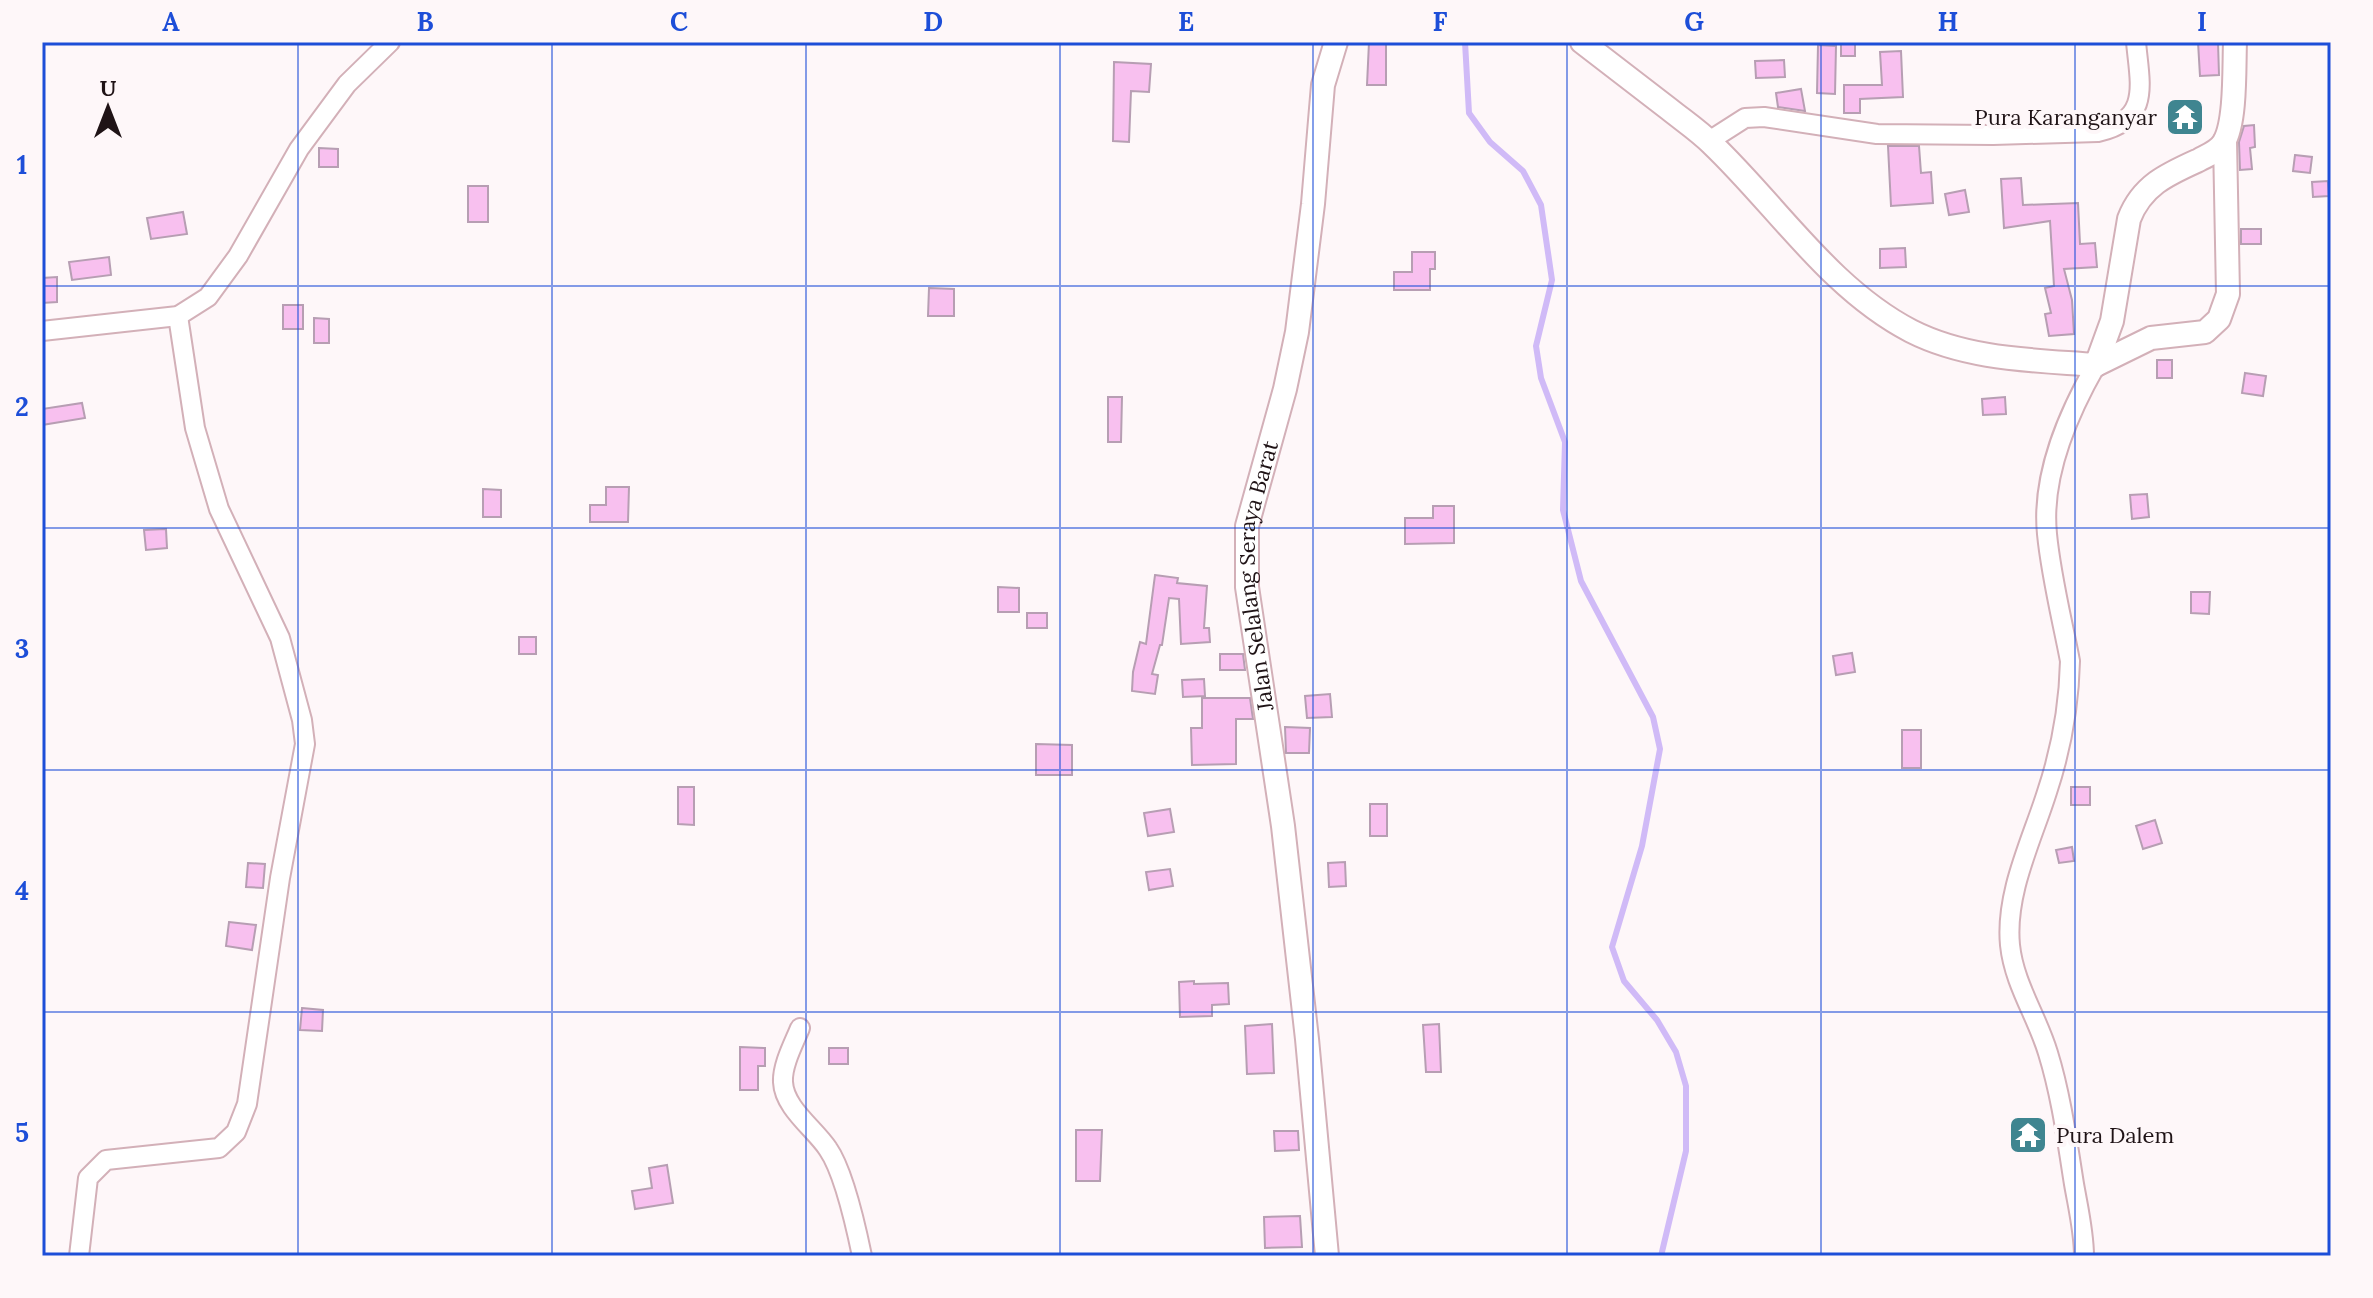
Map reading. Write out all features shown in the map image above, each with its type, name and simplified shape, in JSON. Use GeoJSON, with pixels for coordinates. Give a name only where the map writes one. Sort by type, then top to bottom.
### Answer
{"type":"FeatureCollection","features":[{"type":"Feature","properties":{"kind":"street"},"geometry":{"type":"LineString","coordinates":[[42,331],[178,316],[208,297],[238,256],[299,149],[347,84],[390,42]]}},
{"type":"Feature","properties":{"kind":"street","name":"Jalan Selalang Seraya Barat"},"geometry":{"type":"LineString","coordinates":[[1327,1256],[1283,826],[1247,587],[1247,526],[1285,389],[1297,332],[1313,204],[1323,85],[1336,42]]}},
{"type":"Feature","properties":{"kind":"street"},"geometry":{"type":"LineString","coordinates":[[1582,42],[1709,141],[1870,305],[1912,331],[1982,355],[2096,365],[2151,338],[2205,332],[2219,319],[2228,294],[2225,141],[2232,112],[2235,42]]}},
{"type":"Feature","properties":{"kind":"street"},"geometry":{"type":"LineString","coordinates":[[1709,141],[1745,118],[1764,117],[1877,134],[1993,135],[2108,130],[2126,122],[2139,98],[2136,42]]}},
{"type":"Feature","properties":{"kind":"street"},"geometry":{"type":"LineString","coordinates":[[2084,1256],[2060,1104],[2048,1052],[2018,980],[2010,944],[2010,919],[2020,873],[2049,788],[2070,682],[2070,661],[2046,531],[2049,483],[2072,413],[2096,365],[2112,321],[2129,219],[2136,203],[2155,181],[2217,150],[2225,141]]}},
{"type":"Feature","properties":{"kind":"street"},"geometry":{"type":"LineString","coordinates":[[79,1256],[88,1178],[106,1160],[219,1148],[236,1132],[247,1104],[280,878],[305,744],[302,720],[280,638],[223,521],[195,428],[178,316]]}},
{"type":"Feature","properties":{"kind":"street"},"geometry":{"type":"LineString","coordinates":[[800,1028],[783,1075],[783,1085],[803,1119],[831,1155],[853,1216],[862,1256]]}},
{"type":"Feature","properties":{"kind":"building"},"geometry":{"type":"Polygon","coordinates":[[[1369,42],[1386,42],[1386,85],[1367,85],[1369,42]]]}},
{"type":"Feature","properties":{"kind":"building"},"geometry":{"type":"Polygon","coordinates":[[[1841,42],[1855,42],[1855,56],[1841,56],[1841,42]]]}},
{"type":"Feature","properties":{"kind":"building"},"geometry":{"type":"Polygon","coordinates":[[[2198,42],[2218,42],[2219,75],[2200,76],[2198,42]]]}},
{"type":"Feature","properties":{"kind":"building"},"geometry":{"type":"Polygon","coordinates":[[[1818,45],[1836,46],[1835,94],[1817,93],[1818,45]]]}},
{"type":"Feature","properties":{"kind":"building"},"geometry":{"type":"Polygon","coordinates":[[[1901,51],[1903,97],[1860,99],[1860,113],[1844,113],[1844,85],[1882,85],[1880,52],[1901,51]]]}},
{"type":"Feature","properties":{"kind":"building"},"geometry":{"type":"Polygon","coordinates":[[[1784,60],[1785,77],[1756,78],[1755,61],[1784,60]]]}},
{"type":"Feature","properties":{"kind":"building"},"geometry":{"type":"Polygon","coordinates":[[[1114,62],[1151,64],[1149,92],[1131,91],[1129,142],[1113,141],[1114,62]]]}},
{"type":"Feature","properties":{"kind":"building"},"geometry":{"type":"Polygon","coordinates":[[[1801,89],[1805,111],[1778,107],[1776,93],[1801,89]]]}},
{"type":"Feature","properties":{"kind":"building"},"geometry":{"type":"Polygon","coordinates":[[[2196,101],[2198,129],[2176,131],[2174,103],[2196,101]]]}},
{"type":"Feature","properties":{"kind":"building"},"geometry":{"type":"Polygon","coordinates":[[[2254,125],[2255,147],[2250,148],[2252,169],[2240,170],[2239,142],[2244,126],[2254,125]]]}},
{"type":"Feature","properties":{"kind":"building"},"geometry":{"type":"Polygon","coordinates":[[[1888,146],[1919,146],[1921,173],[1931,172],[1933,203],[1891,206],[1888,146]]]}},
{"type":"Feature","properties":{"kind":"building"},"geometry":{"type":"Polygon","coordinates":[[[319,148],[338,149],[338,167],[319,167],[319,148]]]}},
{"type":"Feature","properties":{"kind":"building"},"geometry":{"type":"Polygon","coordinates":[[[2295,155],[2312,157],[2310,173],[2293,171],[2295,155]]]}},
{"type":"Feature","properties":{"kind":"building"},"geometry":{"type":"Polygon","coordinates":[[[2021,178],[2023,205],[2078,203],[2080,244],[2095,243],[2097,267],[2064,269],[2072,300],[2074,334],[2049,336],[2045,314],[2051,313],[2045,288],[2054,286],[2050,221],[2004,228],[2001,179],[2021,178]]]}},
{"type":"Feature","properties":{"kind":"building"},"geometry":{"type":"Polygon","coordinates":[[[2328,181],[2329,196],[2313,197],[2312,182],[2328,181]]]}},
{"type":"Feature","properties":{"kind":"building"},"geometry":{"type":"Polygon","coordinates":[[[468,186],[488,186],[488,222],[468,222],[468,186]]]}},
{"type":"Feature","properties":{"kind":"building"},"geometry":{"type":"Polygon","coordinates":[[[1965,190],[1969,212],[1949,215],[1945,194],[1965,190]]]}},
{"type":"Feature","properties":{"kind":"building"},"geometry":{"type":"Polygon","coordinates":[[[183,212],[187,234],[151,239],[147,218],[183,212]]]}},
{"type":"Feature","properties":{"kind":"building"},"geometry":{"type":"Polygon","coordinates":[[[2241,229],[2261,229],[2261,244],[2241,244],[2241,229]]]}},
{"type":"Feature","properties":{"kind":"building"},"geometry":{"type":"Polygon","coordinates":[[[1905,248],[1906,267],[1880,268],[1880,249],[1905,248]]]}},
{"type":"Feature","properties":{"kind":"building"},"geometry":{"type":"Polygon","coordinates":[[[1412,252],[1435,252],[1435,269],[1430,269],[1430,290],[1394,290],[1394,272],[1412,272],[1412,252]]]}},
{"type":"Feature","properties":{"kind":"building"},"geometry":{"type":"Polygon","coordinates":[[[109,257],[111,275],[72,280],[69,262],[109,257]]]}},
{"type":"Feature","properties":{"kind":"building"},"geometry":{"type":"Polygon","coordinates":[[[57,277],[57,302],[42,303],[42,278],[57,277]]]}},
{"type":"Feature","properties":{"kind":"building"},"geometry":{"type":"Polygon","coordinates":[[[929,288],[954,289],[954,316],[928,316],[929,288]]]}},
{"type":"Feature","properties":{"kind":"building"},"geometry":{"type":"Polygon","coordinates":[[[283,305],[303,305],[303,329],[283,329],[283,305]]]}},
{"type":"Feature","properties":{"kind":"building"},"geometry":{"type":"Polygon","coordinates":[[[314,318],[329,319],[329,343],[314,343],[314,318]]]}},
{"type":"Feature","properties":{"kind":"building"},"geometry":{"type":"Polygon","coordinates":[[[2157,360],[2172,360],[2172,378],[2157,378],[2157,360]]]}},
{"type":"Feature","properties":{"kind":"building"},"geometry":{"type":"Polygon","coordinates":[[[2245,373],[2266,376],[2263,396],[2242,393],[2245,373]]]}},
{"type":"Feature","properties":{"kind":"building"},"geometry":{"type":"Polygon","coordinates":[[[1108,397],[1122,397],[1121,442],[1108,442],[1108,397]]]}},
{"type":"Feature","properties":{"kind":"building"},"geometry":{"type":"Polygon","coordinates":[[[2005,397],[2006,414],[1983,415],[1982,399],[2005,397]]]}},
{"type":"Feature","properties":{"kind":"building"},"geometry":{"type":"Polygon","coordinates":[[[82,403],[85,418],[42,425],[42,409],[82,403]]]}},
{"type":"Feature","properties":{"kind":"building"},"geometry":{"type":"Polygon","coordinates":[[[606,487],[629,487],[628,522],[590,522],[590,505],[606,505],[606,487]]]}},
{"type":"Feature","properties":{"kind":"building"},"geometry":{"type":"Polygon","coordinates":[[[483,489],[501,490],[501,517],[483,517],[483,489]]]}},
{"type":"Feature","properties":{"kind":"building"},"geometry":{"type":"Polygon","coordinates":[[[2147,494],[2149,517],[2132,519],[2130,495],[2147,494]]]}},
{"type":"Feature","properties":{"kind":"building"},"geometry":{"type":"Polygon","coordinates":[[[1433,506],[1454,506],[1454,543],[1405,544],[1405,518],[1433,518],[1433,506]]]}},
{"type":"Feature","properties":{"kind":"building"},"geometry":{"type":"Polygon","coordinates":[[[166,529],[167,548],[146,550],[144,530],[166,529]]]}},
{"type":"Feature","properties":{"kind":"building"},"geometry":{"type":"Polygon","coordinates":[[[1155,575],[1178,578],[1177,583],[1207,586],[1204,628],[1209,628],[1210,642],[1181,644],[1179,599],[1169,598],[1162,645],[1152,674],[1158,675],[1155,694],[1132,691],[1140,642],[1146,644],[1155,575]]]}},
{"type":"Feature","properties":{"kind":"building"},"geometry":{"type":"Polygon","coordinates":[[[998,587],[1019,588],[1019,612],[998,612],[998,587]]]}},
{"type":"Feature","properties":{"kind":"building"},"geometry":{"type":"Polygon","coordinates":[[[2191,592],[2210,592],[2209,614],[2191,613],[2191,592]]]}},
{"type":"Feature","properties":{"kind":"building"},"geometry":{"type":"Polygon","coordinates":[[[1027,613],[1047,613],[1047,628],[1027,628],[1027,613]]]}},
{"type":"Feature","properties":{"kind":"building"},"geometry":{"type":"Polygon","coordinates":[[[519,637],[536,637],[536,654],[519,654],[519,637]]]}},
{"type":"Feature","properties":{"kind":"building"},"geometry":{"type":"Polygon","coordinates":[[[1852,653],[1855,672],[1836,675],[1833,656],[1852,653]]]}},
{"type":"Feature","properties":{"kind":"building"},"geometry":{"type":"Polygon","coordinates":[[[1220,654],[1243,654],[1245,670],[1220,670],[1220,654]]]}},
{"type":"Feature","properties":{"kind":"building"},"geometry":{"type":"Polygon","coordinates":[[[1204,679],[1205,696],[1183,697],[1182,680],[1204,679]]]}},
{"type":"Feature","properties":{"kind":"building"},"geometry":{"type":"Polygon","coordinates":[[[1330,694],[1332,717],[1307,718],[1305,696],[1330,694]]]}},
{"type":"Feature","properties":{"kind":"building"},"geometry":{"type":"Polygon","coordinates":[[[1202,698],[1250,698],[1253,719],[1236,719],[1236,764],[1192,765],[1191,728],[1202,728],[1202,698]]]}},
{"type":"Feature","properties":{"kind":"building"},"geometry":{"type":"Polygon","coordinates":[[[1285,727],[1310,728],[1309,753],[1286,753],[1285,727]]]}},
{"type":"Feature","properties":{"kind":"building"},"geometry":{"type":"Polygon","coordinates":[[[1902,730],[1921,730],[1921,768],[1902,768],[1902,730]]]}},
{"type":"Feature","properties":{"kind":"building"},"geometry":{"type":"Polygon","coordinates":[[[1036,744],[1072,745],[1072,775],[1036,775],[1036,744]]]}},
{"type":"Feature","properties":{"kind":"building"},"geometry":{"type":"Polygon","coordinates":[[[678,787],[694,787],[694,825],[678,824],[678,787]]]}},
{"type":"Feature","properties":{"kind":"building"},"geometry":{"type":"Polygon","coordinates":[[[2071,787],[2090,787],[2090,805],[2071,805],[2071,787]]]}},
{"type":"Feature","properties":{"kind":"building"},"geometry":{"type":"Polygon","coordinates":[[[1370,804],[1387,804],[1387,836],[1370,836],[1370,804]]]}},
{"type":"Feature","properties":{"kind":"building"},"geometry":{"type":"Polygon","coordinates":[[[1170,809],[1174,832],[1148,836],[1144,813],[1170,809]]]}},
{"type":"Feature","properties":{"kind":"building"},"geometry":{"type":"Polygon","coordinates":[[[2155,820],[2162,843],[2143,849],[2136,826],[2155,820]]]}},
{"type":"Feature","properties":{"kind":"building"},"geometry":{"type":"Polygon","coordinates":[[[2072,847],[2074,861],[2059,863],[2056,850],[2072,847]]]}},
{"type":"Feature","properties":{"kind":"building"},"geometry":{"type":"Polygon","coordinates":[[[1345,862],[1346,886],[1329,887],[1328,863],[1345,862]]]}},
{"type":"Feature","properties":{"kind":"building"},"geometry":{"type":"Polygon","coordinates":[[[248,863],[265,864],[263,888],[246,887],[248,863]]]}},
{"type":"Feature","properties":{"kind":"building"},"geometry":{"type":"Polygon","coordinates":[[[1170,869],[1173,886],[1149,890],[1146,872],[1170,869]]]}},
{"type":"Feature","properties":{"kind":"building"},"geometry":{"type":"Polygon","coordinates":[[[229,922],[256,925],[252,950],[226,946],[229,922]]]}},
{"type":"Feature","properties":{"kind":"building"},"geometry":{"type":"Polygon","coordinates":[[[1194,981],[1194,984],[1228,983],[1229,1004],[1212,1005],[1212,1016],[1180,1017],[1179,982],[1194,981]]]}},
{"type":"Feature","properties":{"kind":"building"},"geometry":{"type":"Polygon","coordinates":[[[302,1008],[323,1010],[322,1031],[300,1030],[302,1008]]]}},
{"type":"Feature","properties":{"kind":"building"},"geometry":{"type":"Polygon","coordinates":[[[1272,1024],[1274,1073],[1247,1074],[1245,1026],[1272,1024]]]}},
{"type":"Feature","properties":{"kind":"building"},"geometry":{"type":"Polygon","coordinates":[[[1439,1024],[1441,1072],[1426,1072],[1423,1025],[1439,1024]]]}},
{"type":"Feature","properties":{"kind":"building"},"geometry":{"type":"Polygon","coordinates":[[[740,1047],[765,1048],[765,1066],[758,1066],[758,1090],[740,1090],[740,1047]]]}},
{"type":"Feature","properties":{"kind":"building"},"geometry":{"type":"Polygon","coordinates":[[[829,1048],[848,1048],[848,1064],[829,1064],[829,1048]]]}},
{"type":"Feature","properties":{"kind":"building"},"geometry":{"type":"Polygon","coordinates":[[[1076,1130],[1102,1130],[1100,1181],[1076,1181],[1076,1130]]]}},
{"type":"Feature","properties":{"kind":"building"},"geometry":{"type":"Polygon","coordinates":[[[1274,1131],[1298,1131],[1299,1150],[1275,1151],[1274,1131]]]}},
{"type":"Feature","properties":{"kind":"building"},"geometry":{"type":"Polygon","coordinates":[[[667,1165],[673,1203],[635,1209],[632,1191],[652,1188],[649,1168],[667,1165]]]}},
{"type":"Feature","properties":{"kind":"building"},"geometry":{"type":"Polygon","coordinates":[[[1300,1216],[1302,1247],[1265,1248],[1264,1217],[1300,1216]]]}},
{"type":"Feature","properties":{"kind":"waterway"},"geometry":{"type":"LineString","coordinates":[[1465,42],[1469,113],[1490,142],[1523,171],[1541,205],[1552,280],[1536,346],[1541,378],[1565,442],[1563,510],[1581,581],[1653,717],[1660,749],[1642,846],[1612,947],[1624,981],[1657,1020],[1676,1052],[1686,1086],[1686,1151],[1661,1256]]}},
{"type":"Feature","properties":{"kind":"place","name":"Pura Karanganyar"},"geometry":{"type":"Point","coordinates":[2185,117]}},
{"type":"Feature","properties":{"kind":"place","name":"Pura Dalem"},"geometry":{"type":"Point","coordinates":[2028,1135]}}]}
